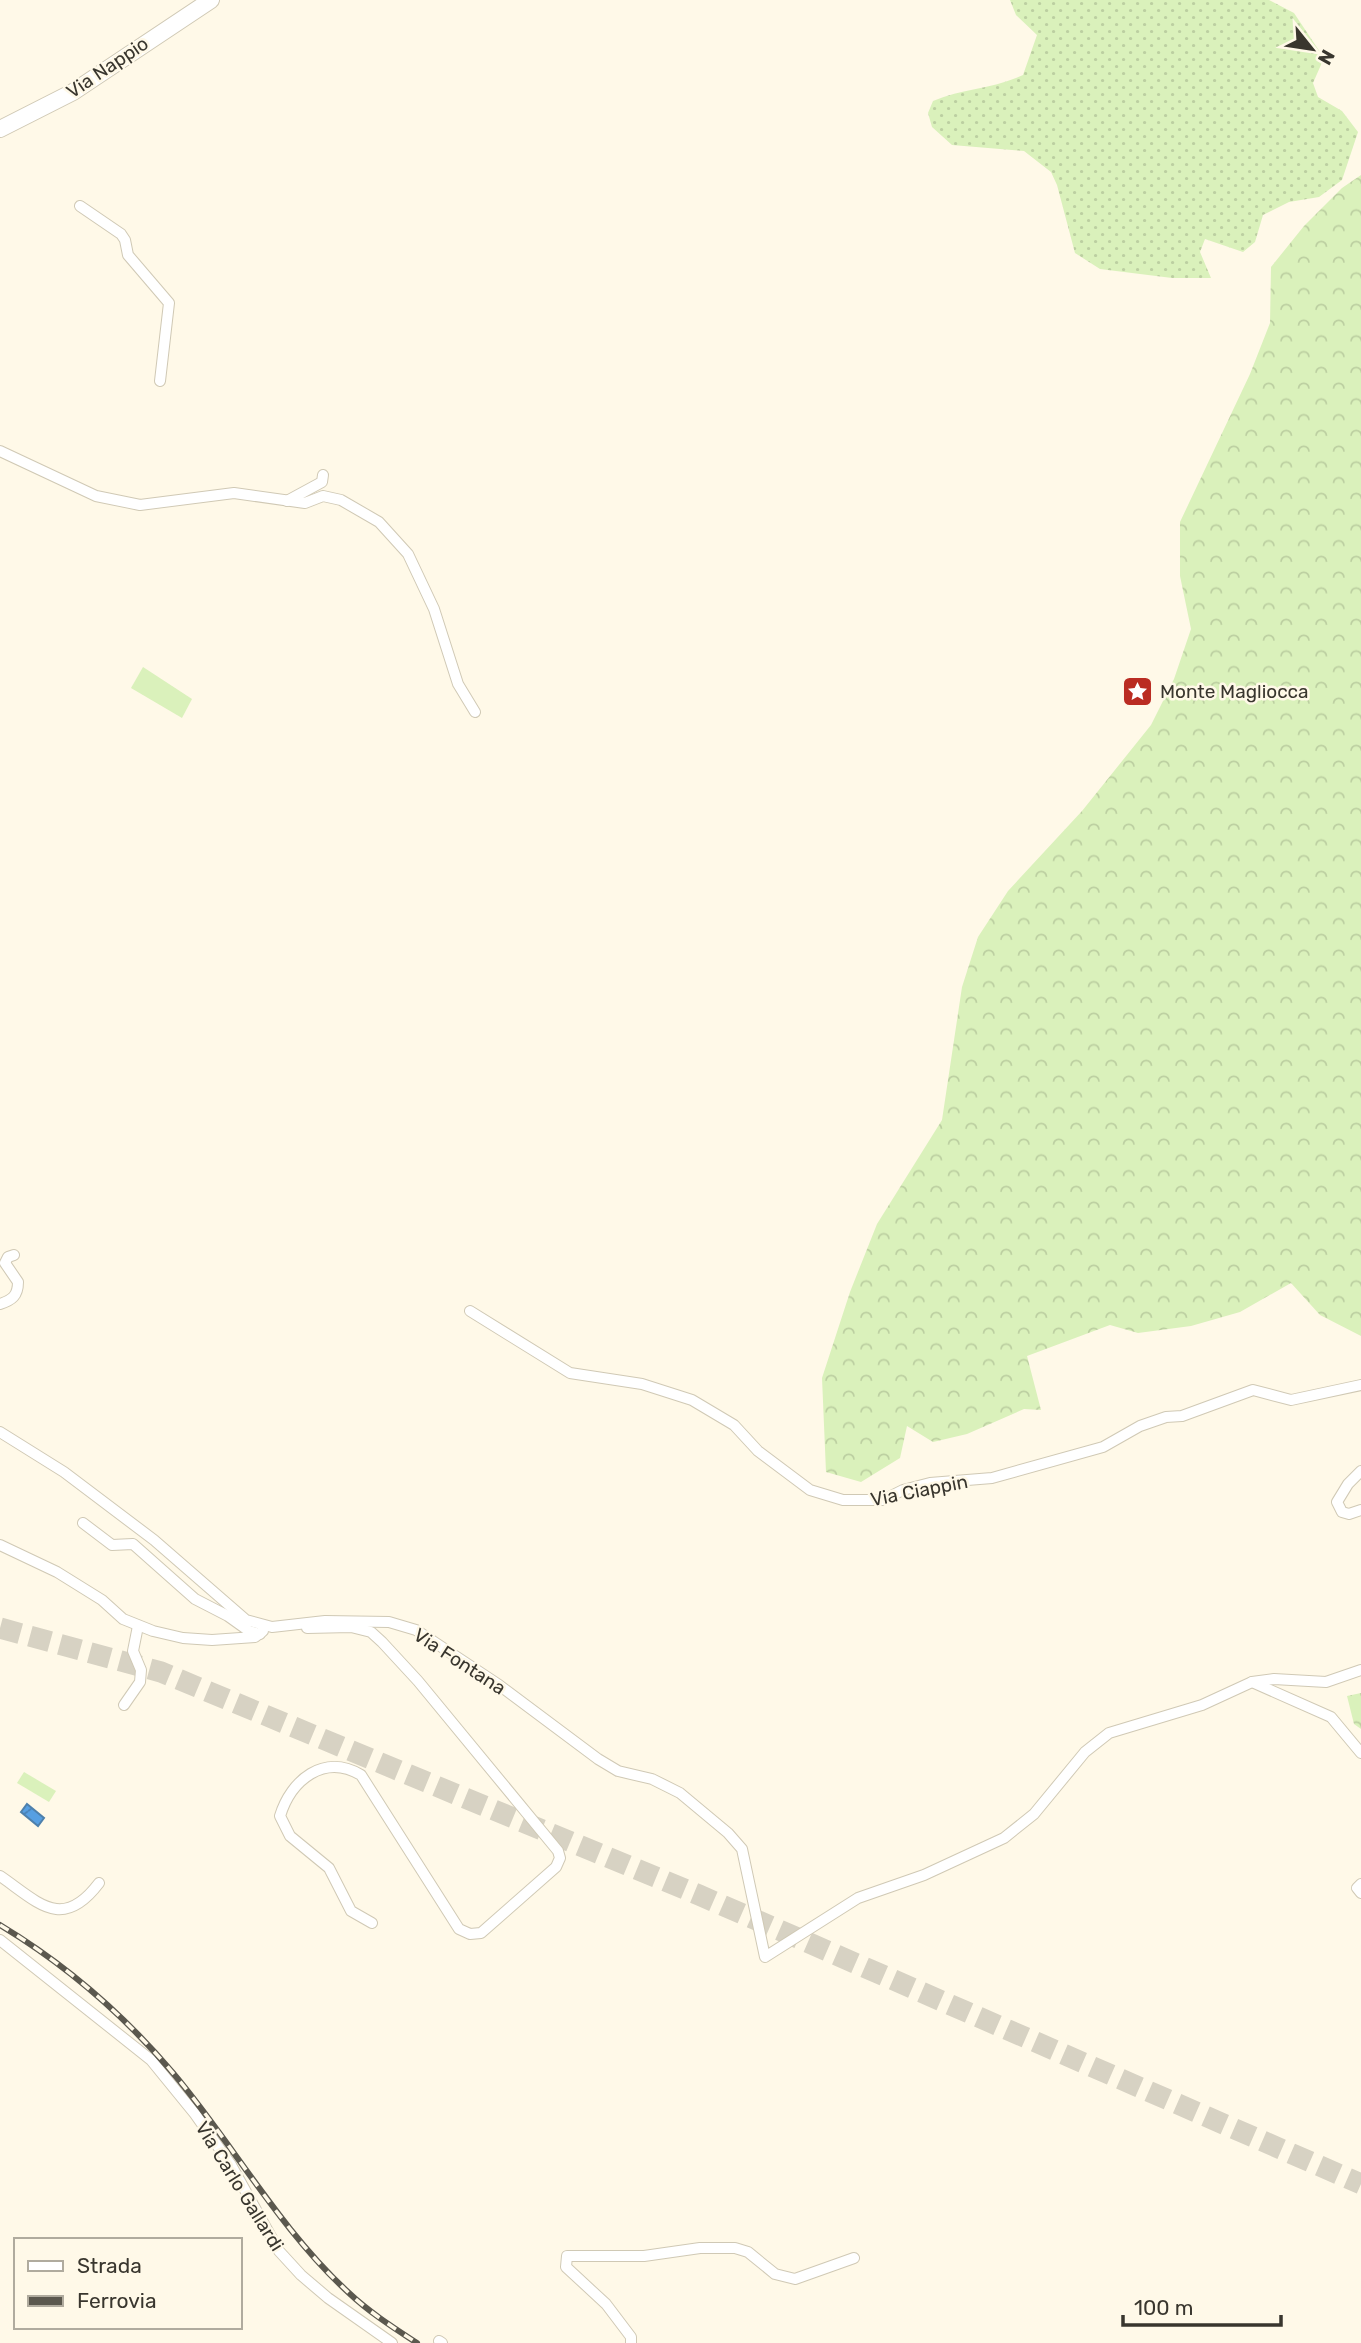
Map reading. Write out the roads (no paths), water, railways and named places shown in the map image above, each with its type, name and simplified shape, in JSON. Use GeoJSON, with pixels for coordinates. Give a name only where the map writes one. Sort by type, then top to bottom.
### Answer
{"type":"FeatureCollection","features":[{"type":"Feature","properties":{"kind":"street","name":"Via Nappio"},"geometry":{"type":"LineString","coordinates":[[0,129],[73,92],[211,0]]}},
{"type":"Feature","properties":{"kind":"street"},"geometry":{"type":"LineString","coordinates":[[80,206],[121,234],[128,255],[169,303],[159,381]]}},
{"type":"Feature","properties":{"kind":"street"},"geometry":{"type":"LineString","coordinates":[[0,451],[96,496],[141,505],[234,493],[305,503],[323,496],[341,500],[379,522],[408,554],[434,608],[458,684],[475,712]]}},
{"type":"Feature","properties":{"kind":"street"},"geometry":{"type":"LineString","coordinates":[[286,501],[321,482],[323,475]]}},
{"type":"Feature","properties":{"kind":"street"},"geometry":{"type":"LineString","coordinates":[[0,1304],[11,1300],[16,1294],[18,1282],[5,1263],[8,1257],[14,1255]]}},
{"type":"Feature","properties":{"kind":"street","name":"Via Ciappin"},"geometry":{"type":"LineString","coordinates":[[470,1311],[570,1373],[642,1384],[692,1400],[734,1424],[758,1451],[810,1490],[843,1500],[883,1500],[903,1490],[965,1479],[992,1478],[1078,1455],[1102,1447],[1140,1426],[1167,1417],[1182,1416],[1241,1392],[1253,1390],[1291,1400],[1361,1385]]}},
{"type":"Feature","properties":{"kind":"street","name":"Via Fontana"},"geometry":{"type":"LineString","coordinates":[[0,1432],[64,1472],[154,1540],[234,1612],[261,1630],[325,1621],[389,1622],[416,1630],[499,1685],[598,1759],[618,1771],[652,1779],[680,1793],[728,1833],[742,1849],[765,1957],[858,1898],[923,1875],[1004,1838],[1034,1814],[1085,1752],[1109,1733],[1138,1722],[1177,1714],[1252,1682]]}},
{"type":"Feature","properties":{"kind":"street"},"geometry":{"type":"LineString","coordinates":[[1361,1471],[1348,1484],[1337,1502],[1342,1512],[1349,1514],[1361,1510]]}},
{"type":"Feature","properties":{"kind":"street"},"geometry":{"type":"LineString","coordinates":[[83,1523],[112,1545],[133,1544],[195,1599],[228,1616],[249,1631],[261,1630]]}},
{"type":"Feature","properties":{"kind":"street"},"geometry":{"type":"LineString","coordinates":[[0,1545],[57,1572],[102,1600],[123,1619],[138,1626],[183,1638],[212,1640],[261,1630]]}},
{"type":"Feature","properties":{"kind":"street"},"geometry":{"type":"LineString","coordinates":[[124,1705],[141,1682],[141,1670],[133,1651],[138,1626]]}},
{"type":"Feature","properties":{"kind":"street"},"geometry":{"type":"LineString","coordinates":[[298,1626],[313,1630],[351,1627],[371,1632],[534,1822],[558,1851],[560,1858],[556,1867],[506,1912],[481,1933],[470,1934],[459,1929],[450,1920],[426,1876],[361,1775],[324,1765],[310,1772],[300,1783],[284,1802],[280,1816],[290,1836],[329,1868],[351,1911],[372,1923]]}},
{"type":"Feature","properties":{"kind":"street"},"geometry":{"type":"LineString","coordinates":[[1252,1682],[1273,1679],[1326,1682],[1361,1670]]}},
{"type":"Feature","properties":{"kind":"street"},"geometry":{"type":"LineString","coordinates":[[1252,1682],[1331,1717],[1361,1753]]}},
{"type":"Feature","properties":{"kind":"street"},"geometry":{"type":"LineString","coordinates":[[0,1876],[41,1907],[54,1910],[84,1901],[99,1883]]}},
{"type":"Feature","properties":{"kind":"street"},"geometry":{"type":"LineString","coordinates":[[1361,1884],[1357,1888],[1361,1893]]}},
{"type":"Feature","properties":{"kind":"street","name":"Via Carlo Gallardi"},"geometry":{"type":"LineString","coordinates":[[0,1940],[151,2060],[195,2114],[231,2165],[279,2250],[301,2275],[328,2298],[392,2343]]}},
{"type":"Feature","properties":{"kind":"street"},"geometry":{"type":"LineString","coordinates":[[631,2343],[631,2337],[606,2304],[566,2267],[568,2256],[644,2256],[700,2248],[735,2248],[748,2252],[775,2274],[795,2279],[854,2258]]}},
{"type":"Feature","properties":{"kind":"water"},"geometry":{"type":"Polygon","coordinates":[[[27,1804],[44,1818],[38,1826],[21,1812],[27,1804]]]}},
{"type":"Feature","properties":{"kind":"tunnel"},"geometry":{"type":"LineString","coordinates":[[0,1628],[161,1672],[699,1895],[1361,2184]]}},
{"type":"Feature","properties":{"kind":"railway"},"geometry":{"type":"LineString","coordinates":[[0,1925],[48,1956],[134,2031],[195,2100],[279,2214],[324,2268],[365,2307],[417,2343]]}},
{"type":"Feature","properties":{"kind":"place","name":"Monte Magliocca"},"geometry":{"type":"Point","coordinates":[1137,691]}}]}
